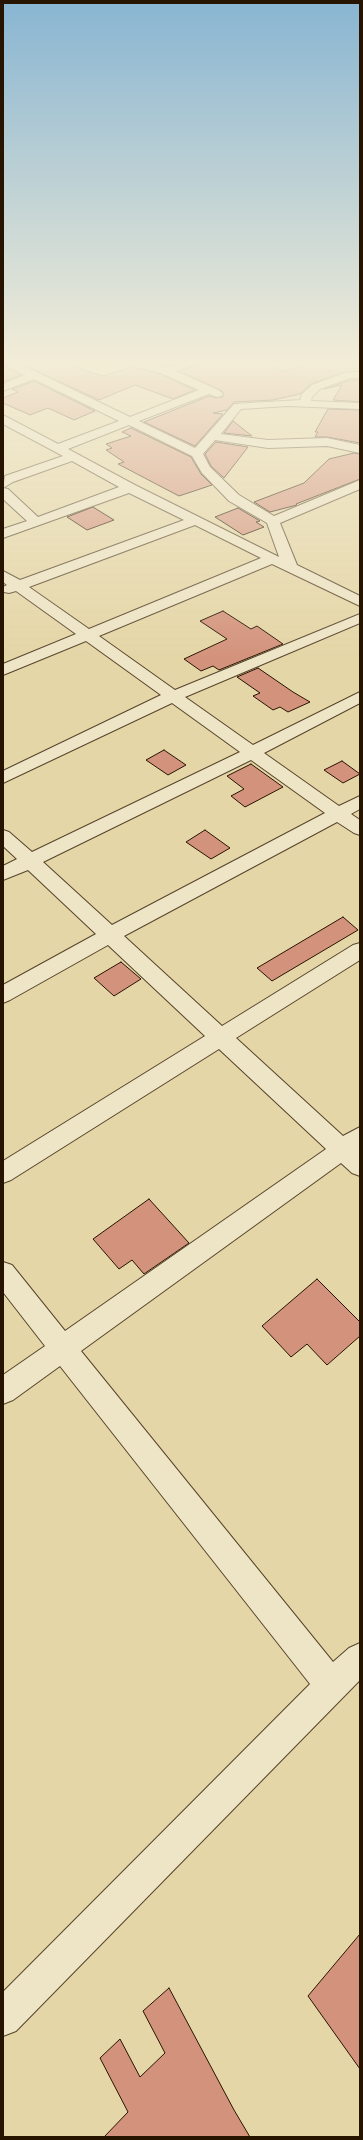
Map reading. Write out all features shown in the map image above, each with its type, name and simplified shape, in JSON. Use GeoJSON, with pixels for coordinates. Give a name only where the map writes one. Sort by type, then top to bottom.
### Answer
{"type":"FeatureCollection","features":[{"type":"Feature","properties":{"kind":"street"},"geometry":{"type":"LineString","coordinates":[[3,484],[9,479],[65,460]]}},
{"type":"Feature","properties":{"kind":"street"},"geometry":{"type":"LineString","coordinates":[[78,460],[130,488],[360,602]]}},
{"type":"Feature","properties":{"kind":"street"},"geometry":{"type":"LineString","coordinates":[[199,460],[206,470],[234,498],[273,521],[291,569]]}},
{"type":"Feature","properties":{"kind":"street"},"geometry":{"type":"LineString","coordinates":[[273,521],[360,484]]}},
{"type":"Feature","properties":{"kind":"street"},"geometry":{"type":"LineString","coordinates":[[3,534],[130,488]]}},
{"type":"Feature","properties":{"kind":"street"},"geometry":{"type":"LineString","coordinates":[[3,492],[36,522]]}},
{"type":"Feature","properties":{"kind":"street"},"geometry":{"type":"LineString","coordinates":[[3,592],[197,520]]}},
{"type":"Feature","properties":{"kind":"street"},"geometry":{"type":"LineString","coordinates":[[3,670],[272,559]]}},
{"type":"Feature","properties":{"kind":"street"},"geometry":{"type":"LineString","coordinates":[[3,575],[360,829]]}},
{"type":"Feature","properties":{"kind":"street"},"geometry":{"type":"LineString","coordinates":[[3,778],[173,696],[360,618]]}},
{"type":"Feature","properties":{"kind":"street"},"geometry":{"type":"LineString","coordinates":[[3,874],[253,752],[360,697]]}},
{"type":"Feature","properties":{"kind":"street"},"geometry":{"type":"LineString","coordinates":[[3,995],[110,935],[360,802]]}},
{"type":"Feature","properties":{"kind":"street"},"geometry":{"type":"LineString","coordinates":[[3,836],[221,1037],[354,1151],[63,1348],[3,1391]]}},
{"type":"Feature","properties":{"kind":"street"},"geometry":{"type":"LineString","coordinates":[[3,1173],[360,950]]}},
{"type":"Feature","properties":{"kind":"street"},"geometry":{"type":"LineString","coordinates":[[3,1273],[331,1686]]}},
{"type":"Feature","properties":{"kind":"street"},"geometry":{"type":"LineString","coordinates":[[3,2018],[331,1686],[360,1660]]}},
{"type":"Feature","properties":{"kind":"building"},"geometry":{"type":"Polygon","coordinates":[[[121,460],[193,460],[201,474],[212,485],[179,496],[118,464],[124,462],[121,460]]]}},
{"type":"Feature","properties":{"kind":"building"},"geometry":{"type":"Polygon","coordinates":[[[208,460],[238,460],[224,478],[211,466],[208,460]]]}},
{"type":"Feature","properties":{"kind":"building"},"geometry":{"type":"Polygon","coordinates":[[[328,460],[360,460],[360,479],[296,504],[297,505],[270,512],[254,502],[304,483],[328,460]]]}},
{"type":"Feature","properties":{"kind":"building"},"geometry":{"type":"Polygon","coordinates":[[[93,507],[114,520],[87,530],[67,517],[93,507]]]}},
{"type":"Feature","properties":{"kind":"building"},"geometry":{"type":"Polygon","coordinates":[[[238,508],[260,521],[256,522],[264,527],[243,535],[215,517],[238,508]]]}},
{"type":"Feature","properties":{"kind":"building"},"geometry":{"type":"Polygon","coordinates":[[[223,611],[251,629],[257,626],[283,644],[219,670],[213,666],[201,671],[184,659],[227,639],[200,621],[223,611]]]}},
{"type":"Feature","properties":{"kind":"building"},"geometry":{"type":"Polygon","coordinates":[[[258,668],[310,702],[288,712],[280,707],[273,710],[253,696],[260,693],[237,677],[258,668]]]}},
{"type":"Feature","properties":{"kind":"building"},"geometry":{"type":"Polygon","coordinates":[[[164,750],[186,765],[168,775],[146,760],[164,750]]]}},
{"type":"Feature","properties":{"kind":"building"},"geometry":{"type":"Polygon","coordinates":[[[342,761],[360,774],[343,783],[324,770],[342,761]]]}},
{"type":"Feature","properties":{"kind":"building"},"geometry":{"type":"Polygon","coordinates":[[[251,764],[283,787],[245,807],[231,796],[244,789],[227,776],[251,764]]]}},
{"type":"Feature","properties":{"kind":"building"},"geometry":{"type":"Polygon","coordinates":[[[205,830],[230,848],[211,859],[186,842],[205,830]]]}},
{"type":"Feature","properties":{"kind":"building"},"geometry":{"type":"Polygon","coordinates":[[[343,917],[358,930],[272,981],[257,968],[343,917]]]}},
{"type":"Feature","properties":{"kind":"building"},"geometry":{"type":"Polygon","coordinates":[[[121,962],[141,979],[114,996],[94,978],[121,962]]]}},
{"type":"Feature","properties":{"kind":"building"},"geometry":{"type":"Polygon","coordinates":[[[149,1199],[189,1243],[144,1274],[132,1260],[119,1269],[93,1239],[149,1199]]]}},
{"type":"Feature","properties":{"kind":"building"},"geometry":{"type":"Polygon","coordinates":[[[317,1279],[360,1322],[360,1336],[327,1365],[307,1344],[291,1357],[262,1326],[317,1279]]]}},
{"type":"Feature","properties":{"kind":"building"},"geometry":{"type":"Polygon","coordinates":[[[360,1934],[360,2069],[308,1996],[360,1934]]]}},
{"type":"Feature","properties":{"kind":"building"},"geometry":{"type":"Polygon","coordinates":[[[169,1988],[250,2137],[104,2137],[128,2112],[100,2058],[120,2039],[140,2077],[165,2053],[143,2011],[169,1988]]]}}]}
